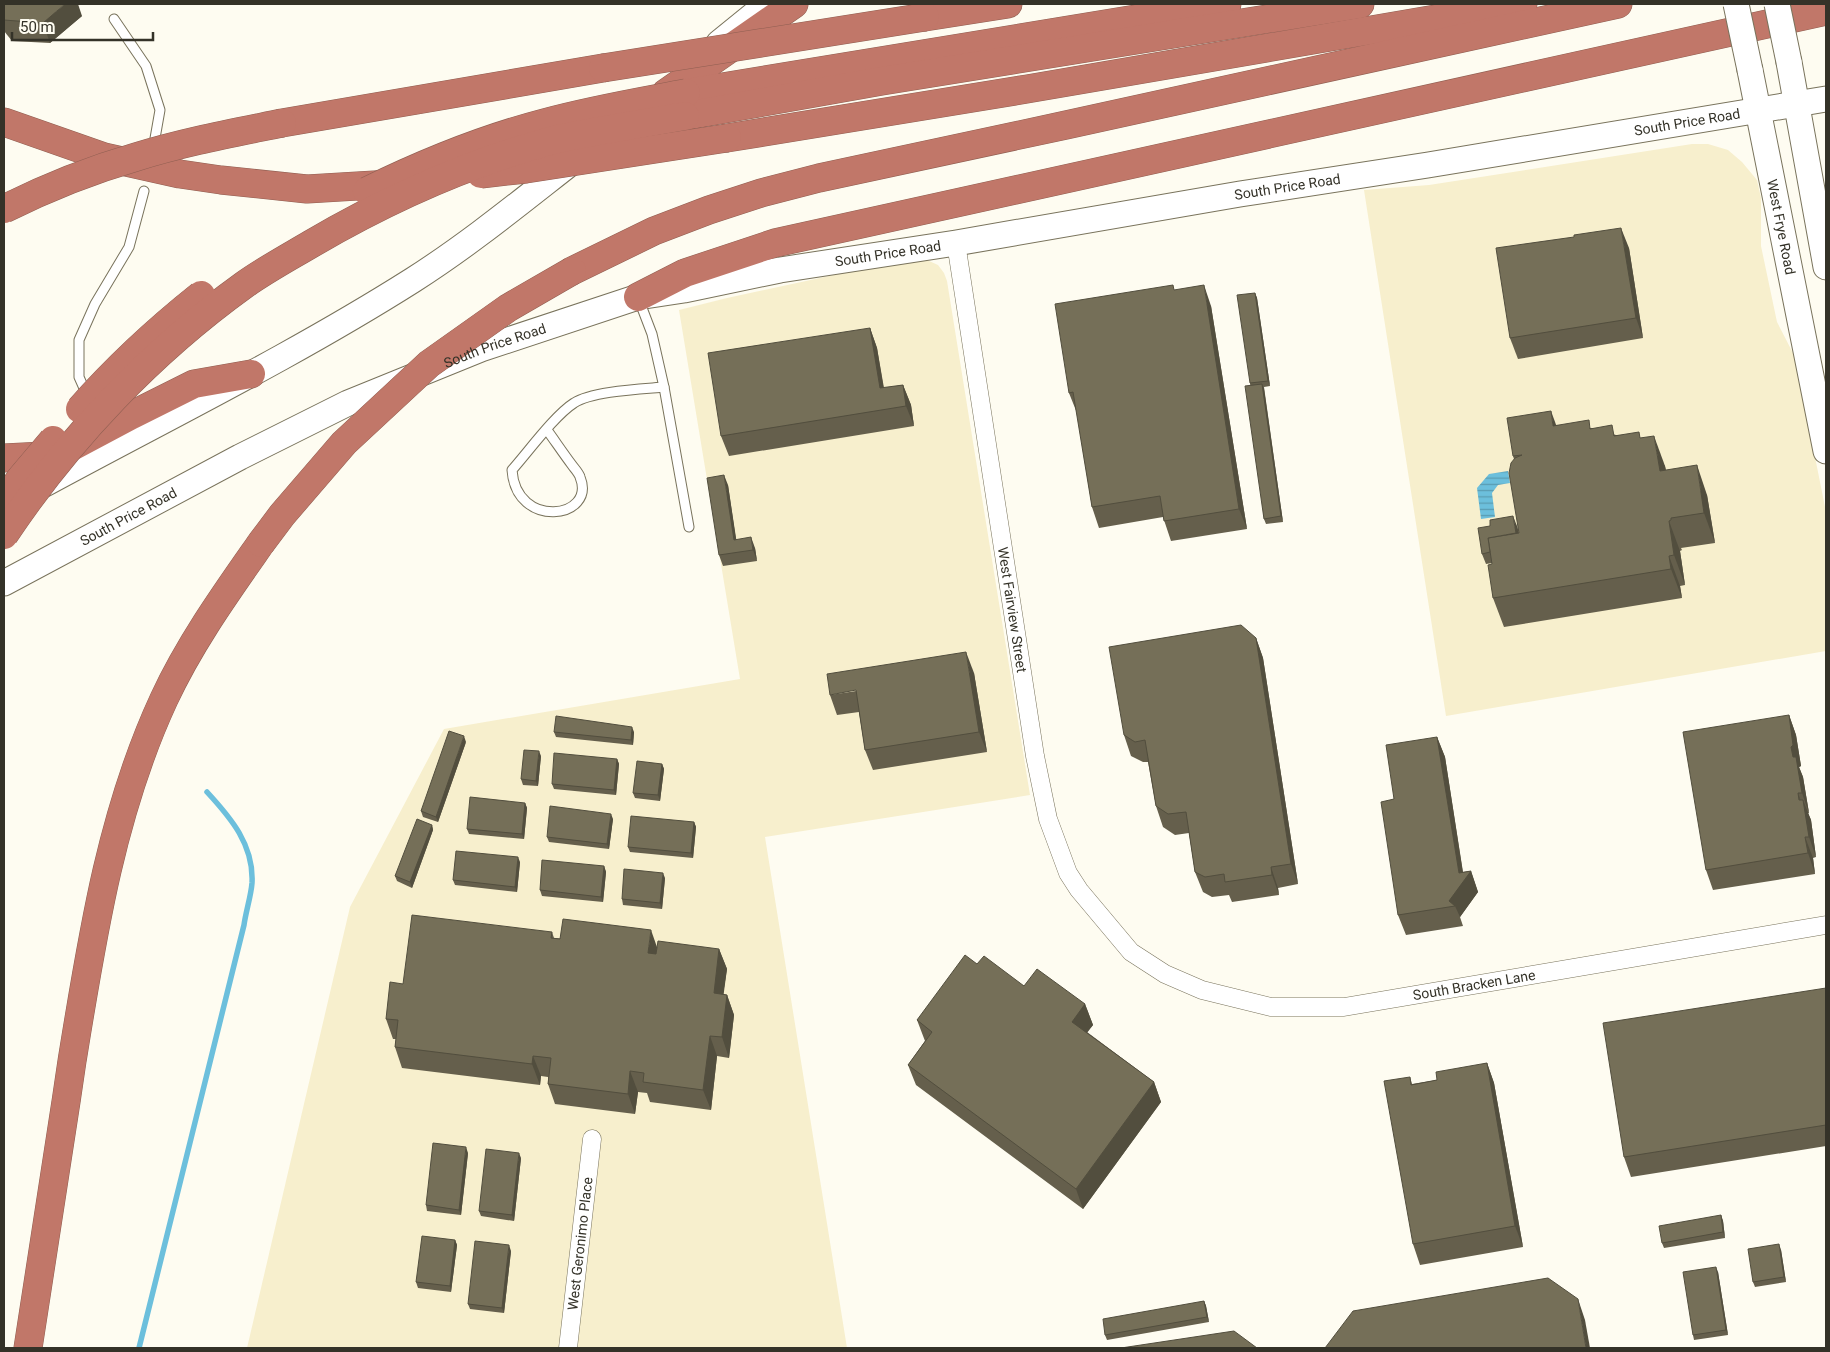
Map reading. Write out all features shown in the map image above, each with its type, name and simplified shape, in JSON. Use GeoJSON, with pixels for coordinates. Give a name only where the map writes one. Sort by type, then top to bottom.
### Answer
{"type":"FeatureCollection","features":[{"type":"Feature","properties":{"kind":"highway"},"geometry":{"type":"LineString","coordinates":[[620,125],[794,4]]}},
{"type":"Feature","properties":{"kind":"highway"},"geometry":{"type":"LineString","coordinates":[[4,208],[76,178],[136,157],[200,140],[282,123],[603,68],[1008,4]]}},
{"type":"Feature","properties":{"kind":"highway"},"geometry":{"type":"LineString","coordinates":[[4,535],[56,466],[99,414],[191,326],[245,284],[291,255],[392,199],[506,154],[686,104],[1227,4]]}},
{"type":"Feature","properties":{"kind":"highway"},"geometry":{"type":"LineString","coordinates":[[4,502],[20,479],[113,372],[167,322],[233,270],[278,241],[346,202],[400,174],[460,150],[543,123],[902,78],[1360,4]]}},
{"type":"Feature","properties":{"kind":"highway"},"geometry":{"type":"LineString","coordinates":[[4,122],[104,157],[180,174],[307,189],[395,183],[526,169],[727,138],[1523,4]]}},
{"type":"Feature","properties":{"kind":"highway"},"geometry":{"type":"LineString","coordinates":[[28,1348],[90,948],[121,814],[142,752],[165,698],[211,615],[261,543],[282,515],[344,443],[429,364],[508,308],[572,271],[654,231],[761,192],[1618,4]]}},
{"type":"Feature","properties":{"kind":"highway"},"geometry":{"type":"LineString","coordinates":[[638,297],[685,273],[775,243],[1826,11]]}},
{"type":"Feature","properties":{"kind":"highway"},"geometry":{"type":"LineString","coordinates":[[4,458],[43,456],[70,448],[194,384],[251,374]]}},
{"type":"Feature","properties":{"kind":"main road"},"geometry":{"type":"LineString","coordinates":[[4,506],[143,430],[251,374],[372,305],[462,248],[620,125],[767,4]]}},
{"type":"Feature","properties":{"kind":"main road","name":"West Frye Road"},"geometry":{"type":"LineString","coordinates":[[1736,4],[1758,111],[1817,352],[1826,451]]}},
{"type":"Feature","properties":{"kind":"main road"},"geometry":{"type":"LineString","coordinates":[[1777,4],[1826,266]]}},
{"type":"Feature","properties":{"kind":"main road","name":"South Price Road"},"geometry":{"type":"LineString","coordinates":[[4,583],[240,457],[348,403],[481,349],[638,297],[684,290],[780,270],[956,243],[1240,194],[1826,99]]}},
{"type":"Feature","properties":{"kind":"street","name":"West Fairview Street"},"geometry":{"type":"LineString","coordinates":[[956,243],[1034,747],[1048,819],[1068,873],[1103,921],[1131,952]]}},
{"type":"Feature","properties":{"kind":"street","name":"South Bracken Lane"},"geometry":{"type":"LineString","coordinates":[[1131,952],[1165,974],[1202,990],[1271,1007],[1344,1007],[1826,925]]}},
{"type":"Feature","properties":{"kind":"street","name":"West Geronimo Place"},"geometry":{"type":"LineString","coordinates":[[568,1348],[592,1139]]}},
{"type":"Feature","properties":{"kind":"lane"},"geometry":{"type":"LineString","coordinates":[[114,19],[146,66],[160,110],[154,144]]}},
{"type":"Feature","properties":{"kind":"lane"},"geometry":{"type":"LineString","coordinates":[[101,431],[80,377],[79,340],[95,304],[129,247],[144,191]]}},
{"type":"Feature","properties":{"kind":"lane"},"geometry":{"type":"LineString","coordinates":[[638,297],[652,334],[664,386],[689,527]]}},
{"type":"Feature","properties":{"kind":"lane"},"geometry":{"type":"LineString","coordinates":[[547,430],[580,477],[582,491],[577,504],[567,510],[550,512],[531,506],[521,498],[513,484],[512,470],[547,430],[575,402],[602,394],[664,386]]}},
{"type":"Feature","properties":{"kind":"shaded area"},"geometry":{"type":"Polygon","coordinates":[[[1692,144],[1708,144],[1728,150],[1742,162],[1757,180],[1761,198],[1761,246],[1777,322],[1795,357],[1826,512],[1826,651],[1446,716],[1364,190],[1429,185],[1692,144]]]}},
{"type":"Feature","properties":{"kind":"shaded area"},"geometry":{"type":"Polygon","coordinates":[[[927,260],[938,265],[947,281],[1030,795],[765,837],[847,1348],[247,1348],[350,907],[444,729],[740,679],[679,310],[843,273],[927,260]]]}},
{"type":"Feature","properties":{"kind":"water"},"geometry":{"type":"Polygon","coordinates":[[[1508,471],[1510,483],[1498,485],[1492,493],[1495,517],[1481,519],[1477,488],[1489,474],[1508,471]]]}},
{"type":"Feature","properties":{"kind":"building"},"geometry":{"type":"Polygon","coordinates":[[[4,4],[65,4],[43,23],[4,20],[4,4]]]}},
{"type":"Feature","properties":{"kind":"building"},"geometry":{"type":"Polygon","coordinates":[[[1621,228],[1636,318],[1510,338],[1496,248],[1621,228]]]}},
{"type":"Feature","properties":{"kind":"building"},"geometry":{"type":"Polygon","coordinates":[[[1173,285],[1174,290],[1204,285],[1239,509],[1164,521],[1160,496],[1092,507],[1073,392],[1069,393],[1055,304],[1173,285]]]}},
{"type":"Feature","properties":{"kind":"building"},"geometry":{"type":"Polygon","coordinates":[[[1255,293],[1268,381],[1250,383],[1237,295],[1255,293]]]}},
{"type":"Feature","properties":{"kind":"building"},"geometry":{"type":"Polygon","coordinates":[[[870,328],[880,388],[903,385],[906,406],[721,436],[708,353],[870,328]]]}},
{"type":"Feature","properties":{"kind":"building"},"geometry":{"type":"Polygon","coordinates":[[[1262,384],[1281,516],[1264,519],[1245,386],[1262,384]]]}},
{"type":"Feature","properties":{"kind":"building"},"geometry":{"type":"Polygon","coordinates":[[[1551,411],[1553,426],[1589,420],[1590,429],[1612,425],[1614,436],[1639,432],[1640,438],[1654,436],[1660,471],[1697,465],[1704,513],[1671,518],[1669,521],[1674,555],[1669,556],[1671,569],[1493,598],[1488,565],[1492,564],[1488,538],[1519,533],[1509,473],[1511,463],[1515,458],[1522,455],[1513,456],[1507,418],[1551,411]]]}},
{"type":"Feature","properties":{"kind":"building"},"geometry":{"type":"Polygon","coordinates":[[[724,475],[734,540],[751,537],[753,550],[719,555],[707,478],[724,475]]]}},
{"type":"Feature","properties":{"kind":"building"},"geometry":{"type":"Polygon","coordinates":[[[1513,516],[1516,533],[1488,538],[1490,552],[1482,554],[1478,528],[1490,526],[1490,520],[1513,516]]]}},
{"type":"Feature","properties":{"kind":"building"},"geometry":{"type":"Polygon","coordinates":[[[1241,625],[1256,638],[1291,864],[1271,867],[1272,875],[1225,882],[1224,874],[1205,877],[1195,872],[1186,812],[1168,814],[1156,806],[1145,740],[1135,742],[1124,735],[1109,647],[1241,625]]]}},
{"type":"Feature","properties":{"kind":"building"},"geometry":{"type":"Polygon","coordinates":[[[966,652],[979,732],[865,750],[856,690],[830,695],[827,674],[966,652]]]}},
{"type":"Feature","properties":{"kind":"building"},"geometry":{"type":"Polygon","coordinates":[[[1789,715],[1793,745],[1791,747],[1793,757],[1796,757],[1802,793],[1798,793],[1799,800],[1803,800],[1809,837],[1805,837],[1808,853],[1706,870],[1683,732],[1789,715]]]}},
{"type":"Feature","properties":{"kind":"building"},"geometry":{"type":"Polygon","coordinates":[[[556,716],[632,727],[631,740],[554,732],[556,716]]]}},
{"type":"Feature","properties":{"kind":"building"},"geometry":{"type":"Polygon","coordinates":[[[449,731],[464,736],[436,817],[421,811],[449,731]]]}},
{"type":"Feature","properties":{"kind":"building"},"geometry":{"type":"Polygon","coordinates":[[[1437,737],[1459,873],[1471,871],[1449,901],[1455,906],[1398,915],[1381,802],[1394,799],[1386,745],[1437,737]]]}},
{"type":"Feature","properties":{"kind":"building"},"geometry":{"type":"Polygon","coordinates":[[[524,750],[539,751],[536,781],[521,779],[524,750]]]}},
{"type":"Feature","properties":{"kind":"building"},"geometry":{"type":"Polygon","coordinates":[[[554,753],[617,759],[614,790],[552,784],[554,753]]]}},
{"type":"Feature","properties":{"kind":"building"},"geometry":{"type":"Polygon","coordinates":[[[637,761],[662,764],[658,795],[633,793],[637,761]]]}},
{"type":"Feature","properties":{"kind":"building"},"geometry":{"type":"Polygon","coordinates":[[[470,797],[525,803],[522,834],[467,829],[470,797]]]}},
{"type":"Feature","properties":{"kind":"building"},"geometry":{"type":"Polygon","coordinates":[[[550,806],[611,814],[607,844],[547,837],[550,806]]]}},
{"type":"Feature","properties":{"kind":"building"},"geometry":{"type":"Polygon","coordinates":[[[631,816],[694,822],[691,853],[628,847],[631,816]]]}},
{"type":"Feature","properties":{"kind":"building"},"geometry":{"type":"Polygon","coordinates":[[[417,819],[432,825],[410,882],[395,876],[417,819]]]}},
{"type":"Feature","properties":{"kind":"building"},"geometry":{"type":"Polygon","coordinates":[[[456,851],[518,857],[515,887],[453,880],[456,851]]]}},
{"type":"Feature","properties":{"kind":"building"},"geometry":{"type":"Polygon","coordinates":[[[542,860],[604,866],[601,897],[540,890],[542,860]]]}},
{"type":"Feature","properties":{"kind":"building"},"geometry":{"type":"Polygon","coordinates":[[[624,869],[663,873],[660,903],[622,899],[624,869]]]}},
{"type":"Feature","properties":{"kind":"building"},"geometry":{"type":"Polygon","coordinates":[[[412,915],[552,932],[551,938],[560,939],[563,919],[651,930],[648,953],[656,954],[658,941],[719,949],[714,993],[727,995],[722,1037],[710,1036],[703,1090],[643,1082],[644,1073],[630,1071],[628,1094],[548,1084],[551,1058],[533,1056],[532,1064],[395,1047],[398,1020],[386,1019],[390,982],[403,984],[412,915]]]}},
{"type":"Feature","properties":{"kind":"building"},"geometry":{"type":"Polygon","coordinates":[[[965,955],[977,964],[984,956],[1024,986],[1037,969],[1085,1004],[1072,1022],[1154,1082],[1076,1189],[908,1065],[932,1032],[917,1020],[965,955]]]}},
{"type":"Feature","properties":{"kind":"building"},"geometry":{"type":"Polygon","coordinates":[[[1826,988],[1826,1125],[1624,1157],[1603,1023],[1826,988]]]}},
{"type":"Feature","properties":{"kind":"building"},"geometry":{"type":"Polygon","coordinates":[[[1487,1063],[1515,1226],[1413,1244],[1384,1081],[1410,1077],[1411,1085],[1437,1080],[1436,1072],[1487,1063]]]}},
{"type":"Feature","properties":{"kind":"building"},"geometry":{"type":"Polygon","coordinates":[[[433,1143],[466,1147],[459,1210],[426,1205],[433,1143]]]}},
{"type":"Feature","properties":{"kind":"building"},"geometry":{"type":"Polygon","coordinates":[[[486,1149],[519,1153],[512,1215],[479,1211],[486,1149]]]}},
{"type":"Feature","properties":{"kind":"building"},"geometry":{"type":"Polygon","coordinates":[[[1721,1215],[1723,1232],[1662,1243],[1659,1226],[1721,1215]]]}},
{"type":"Feature","properties":{"kind":"building"},"geometry":{"type":"Polygon","coordinates":[[[422,1236],[455,1240],[450,1286],[416,1282],[422,1236]]]}},
{"type":"Feature","properties":{"kind":"building"},"geometry":{"type":"Polygon","coordinates":[[[475,1241],[509,1245],[502,1308],[468,1304],[475,1241]]]}},
{"type":"Feature","properties":{"kind":"building"},"geometry":{"type":"Polygon","coordinates":[[[1779,1244],[1784,1277],[1753,1282],[1748,1249],[1779,1244]]]}},
{"type":"Feature","properties":{"kind":"building"},"geometry":{"type":"Polygon","coordinates":[[[1716,1267],[1726,1330],[1693,1335],[1683,1272],[1716,1267]]]}},
{"type":"Feature","properties":{"kind":"building"},"geometry":{"type":"Polygon","coordinates":[[[1548,1278],[1578,1299],[1586,1348],[1325,1348],[1353,1311],[1548,1278]]]}},
{"type":"Feature","properties":{"kind":"building"},"geometry":{"type":"Polygon","coordinates":[[[1204,1301],[1207,1317],[1105,1335],[1103,1319],[1204,1301]]]}},
{"type":"Feature","properties":{"kind":"building"},"geometry":{"type":"Polygon","coordinates":[[[1234,1331],[1257,1348],[1121,1348],[1234,1331]]]}},
{"type":"Feature","properties":{"kind":"waterway"},"geometry":{"type":"LineString","coordinates":[[139,1348],[244,925],[252,883],[252,869],[245,844],[232,822],[207,792]]}}]}
